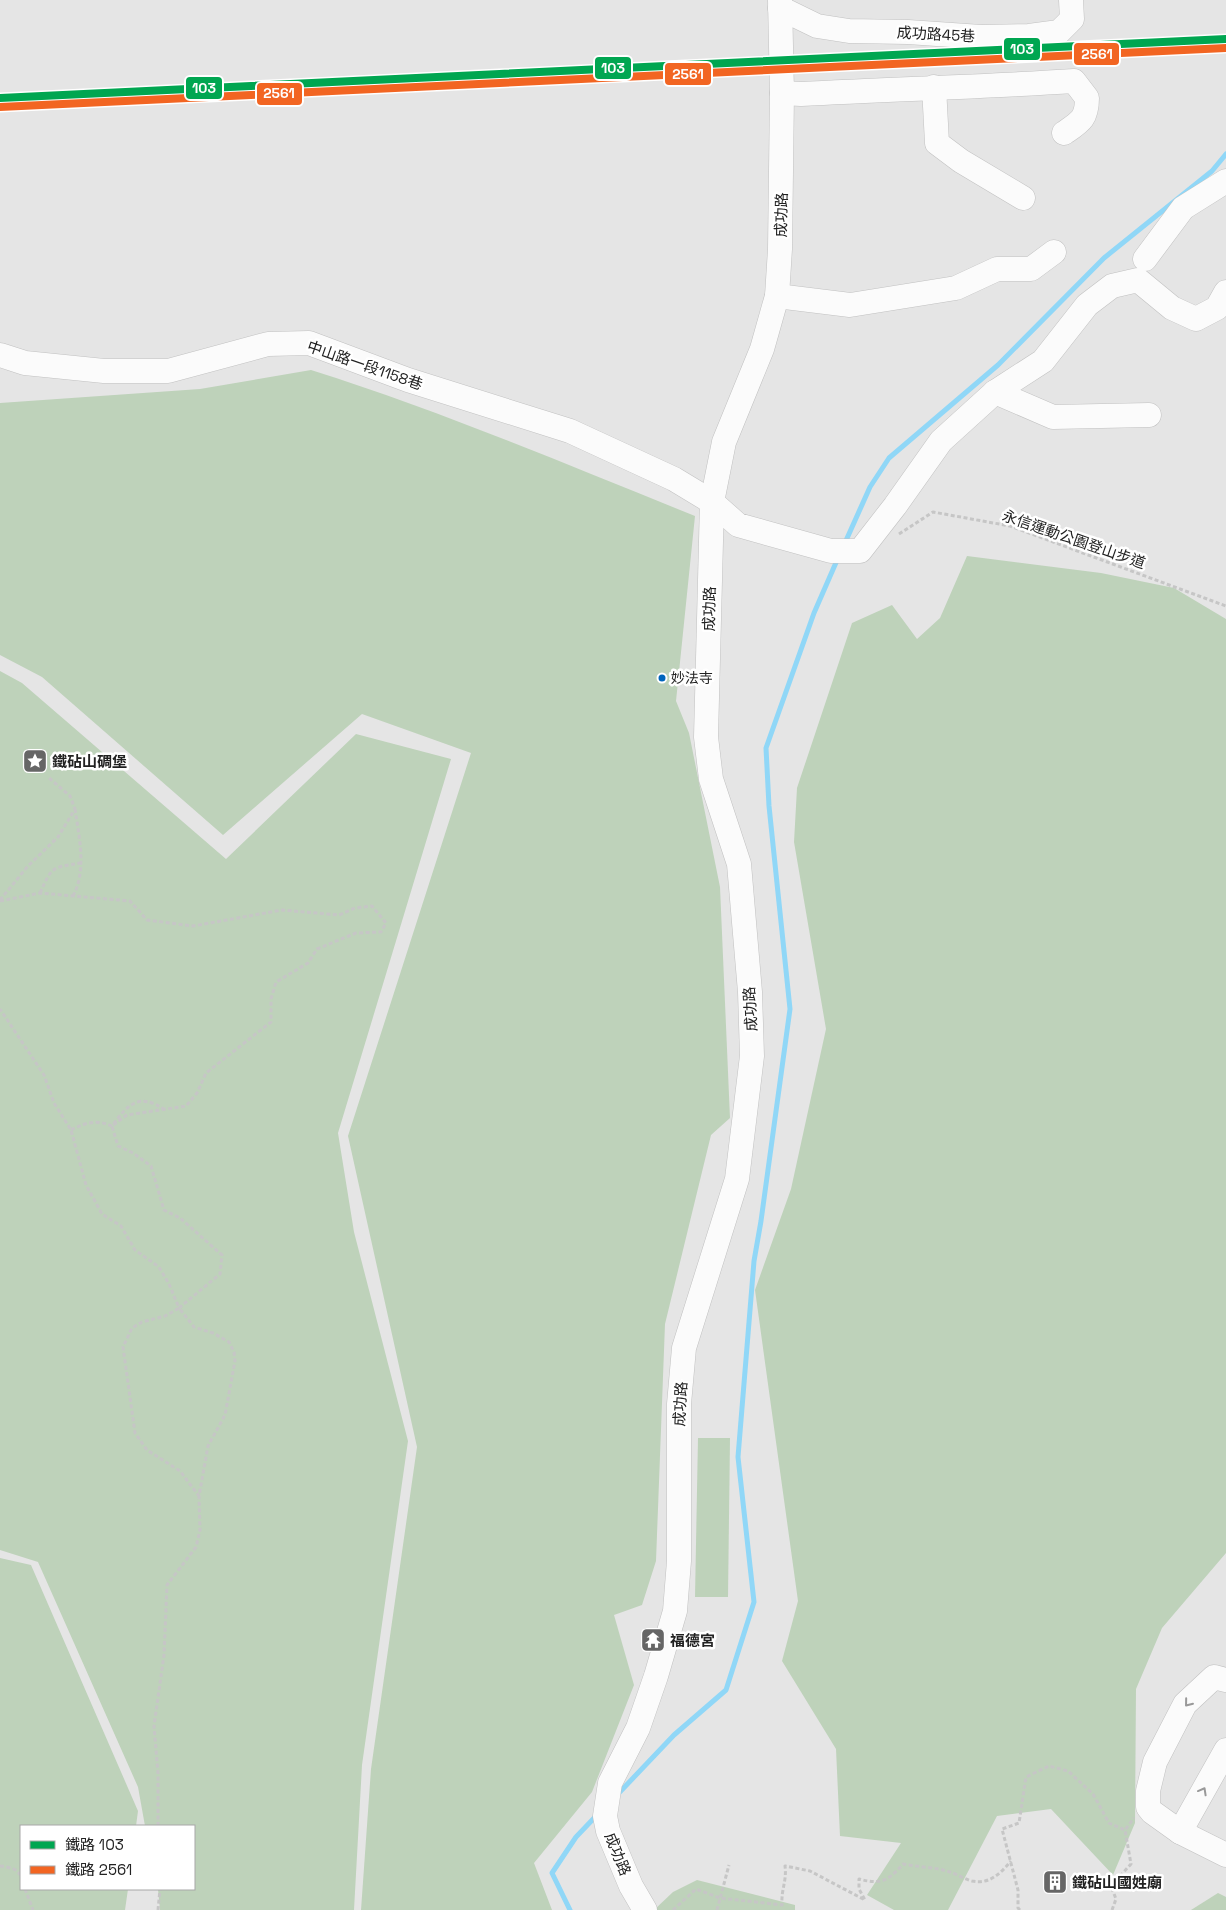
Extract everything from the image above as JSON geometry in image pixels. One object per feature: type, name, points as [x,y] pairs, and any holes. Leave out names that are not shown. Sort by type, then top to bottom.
[{"type":"street","name":"成功路45巷","points":[[780,4],[817,26],[849,31],[908,32],[981,37],[1060,32],[1072,19],[1071,0]]},
{"type":"street","name":"成功路","points":[[645,1910],[631,1886],[608,1831],[607,1806],[610,1783],[638,1728],[675,1611],[679,1561],[679,1404],[684,1348],[737,1179],[752,1056],[750,992],[740,864],[712,779],[706,737],[712,502],[724,442],[762,349],[777,296],[780,249],[782,92],[780,4]]},
{"type":"street","points":[[782,92],[801,94],[934,86],[972,87],[1074,81],[1087,98],[1087,110],[1083,120],[1064,134]]},
{"type":"street","points":[[934,86],[937,143],[961,161],[1023,198]]},
{"type":"street","points":[[1144,259],[1183,208],[1226,181]]},
{"type":"street","points":[[777,296],[850,305],[956,288],[997,269],[1031,269],[1054,252]]},
{"type":"street","points":[[995,392],[1043,361],[1087,305],[1112,286],[1138,280],[1172,308],[1196,319],[1217,308],[1226,292]]},
{"type":"street","name":"中山路一段1158巷","points":[[0,355],[25,363],[104,371],[168,371],[268,344],[309,343],[408,380],[570,431],[674,479],[712,502],[738,525],[841,551],[860,551],[896,506],[941,441],[995,392]]},
{"type":"street","points":[[995,392],[1053,417],[1149,415]]},
{"type":"street","points":[[1226,1680],[1214,1677],[1185,1704],[1155,1762],[1148,1791],[1148,1807],[1152,1812],[1180,1832],[1226,1855]]},
{"type":"street","points":[[1180,1832],[1226,1750]]},
{"type":"path","name":"永信運動公園登山步道","points":[[896,536],[933,512],[1010,526],[1226,606]]},
{"type":"path","points":[[48,777],[70,796],[75,809],[81,849],[79,885],[72,896]]},
{"type":"path","points":[[0,900],[28,866],[58,837],[75,809]]},
{"type":"path","points":[[40,893],[49,872],[57,867],[80,863]]},
{"type":"path","points":[[0,900],[40,893],[130,901],[148,920],[193,926],[282,910],[340,915],[355,908],[372,906],[386,923],[381,932],[356,933],[317,949],[308,963],[276,982],[271,1000],[271,1022],[206,1073],[197,1093],[186,1106],[127,1116],[112,1126]]},
{"type":"path","points":[[0,1009],[44,1075],[54,1103],[71,1130],[86,1185],[102,1214],[121,1226],[136,1250],[158,1267],[169,1284],[179,1308],[194,1327],[213,1333],[229,1342],[234,1352],[235,1361],[225,1415],[208,1446],[199,1496],[201,1507],[200,1530],[196,1548],[167,1585],[164,1655],[154,1726],[158,1773],[158,1825]]},
{"type":"path","points":[[112,1126],[124,1109],[138,1101],[156,1103],[165,1110]]},
{"type":"path","points":[[71,1130],[87,1122],[102,1122],[112,1126]]},
{"type":"path","points":[[112,1126],[118,1146],[133,1153],[151,1166],[164,1210],[180,1218],[222,1255],[220,1274],[179,1308],[165,1316],[142,1322],[132,1328],[123,1347],[135,1433],[147,1450],[180,1471],[199,1496]]},
{"type":"path","points":[[1020,1910],[1018,1908],[1018,1890],[1002,1829],[1019,1822],[1026,1777],[1049,1766],[1068,1771],[1093,1794],[1109,1823],[1125,1830]]},
{"type":"path","points":[[1112,1910],[1116,1899],[1111,1886],[1130,1864],[1125,1830],[1135,1817],[1152,1812]]},
{"type":"path","points":[[673,1910],[696,1889],[720,1898],[782,1905],[781,1892],[786,1878],[785,1866],[810,1871],[864,1900],[859,1889],[859,1879],[883,1882],[893,1876],[903,1864],[942,1870],[970,1881],[980,1882],[993,1878],[1011,1860]]},
{"type":"path","points":[[717,1910],[728,1864]]},
{"type":"path","points":[[0,1866],[14,1869],[20,1873]]},
{"type":"path","points":[[26,1890],[33,1910]]},
{"type":"path","points":[[158,1910],[160,1890]]},
{"type":"green space","points":[[311,370],[456,421],[695,516],[676,701],[689,733],[720,887],[730,1118],[711,1135],[665,1324],[656,1561],[642,1605],[614,1615],[634,1685],[592,1792],[534,1863],[552,1910],[361,1910],[371,1769],[417,1447],[348,1136],[471,753],[362,714],[223,835],[42,677],[0,655],[0,403],[200,389]]},
{"type":"green space","points":[[967,556],[1101,573],[1174,588],[1226,619],[1226,1553],[1162,1628],[1136,1689],[1135,1823],[1113,1875],[1051,1809],[997,1816],[948,1910],[894,1910],[867,1895],[901,1843],[840,1836],[836,1749],[782,1661],[798,1601],[755,1290],[791,1189],[826,1029],[794,842],[797,788],[852,623],[892,605],[917,639],[940,618]]},
{"type":"green space","points":[[0,671],[22,683],[226,859],[356,734],[451,759],[338,1133],[354,1232],[408,1441],[362,1765],[354,1910],[160,1910],[158,1890],[195,1890],[195,1825],[145,1825],[138,1787],[38,1562],[0,1550]]},
{"type":"green space","points":[[698,1438],[730,1438],[728,1597],[695,1597]]},
{"type":"green space","points":[[0,1558],[31,1565],[138,1811],[136,1825],[20,1825],[20,1890],[128,1890],[125,1910],[0,1910]]},
{"type":"green space","points":[[697,1880],[795,1905],[795,1910],[654,1910],[673,1892]]},
{"type":"green space","points":[[1218,1893],[1226,1897],[1226,1910],[1191,1910]]},
{"type":"waterway","points":[[844,545],[870,487],[889,458],[998,365],[1104,258],[1212,171],[1226,154]]},
{"type":"waterway","points":[[617,1795],[674,1735],[726,1690],[754,1602],[738,1457],[754,1261],[790,1009],[769,806],[766,748],[814,613],[838,558]]},
{"type":"waterway","points":[[570,1910],[552,1873],[576,1837],[597,1815]]},
{"type":"rail line","name":"103","points":[[0,98],[1226,39]]},
{"type":"rail line","name":"2561","points":[[0,107],[1226,48]]},
{"type":"place","name":"妙法寺","points":[[662,678]]},
{"type":"place","name":"鐵砧山碉堡","points":[[35,761]]},
{"type":"place","name":"福德宮","points":[[653,1640]]},
{"type":"place","name":"鐵砧山國姓廟","points":[[1055,1882]]}]
